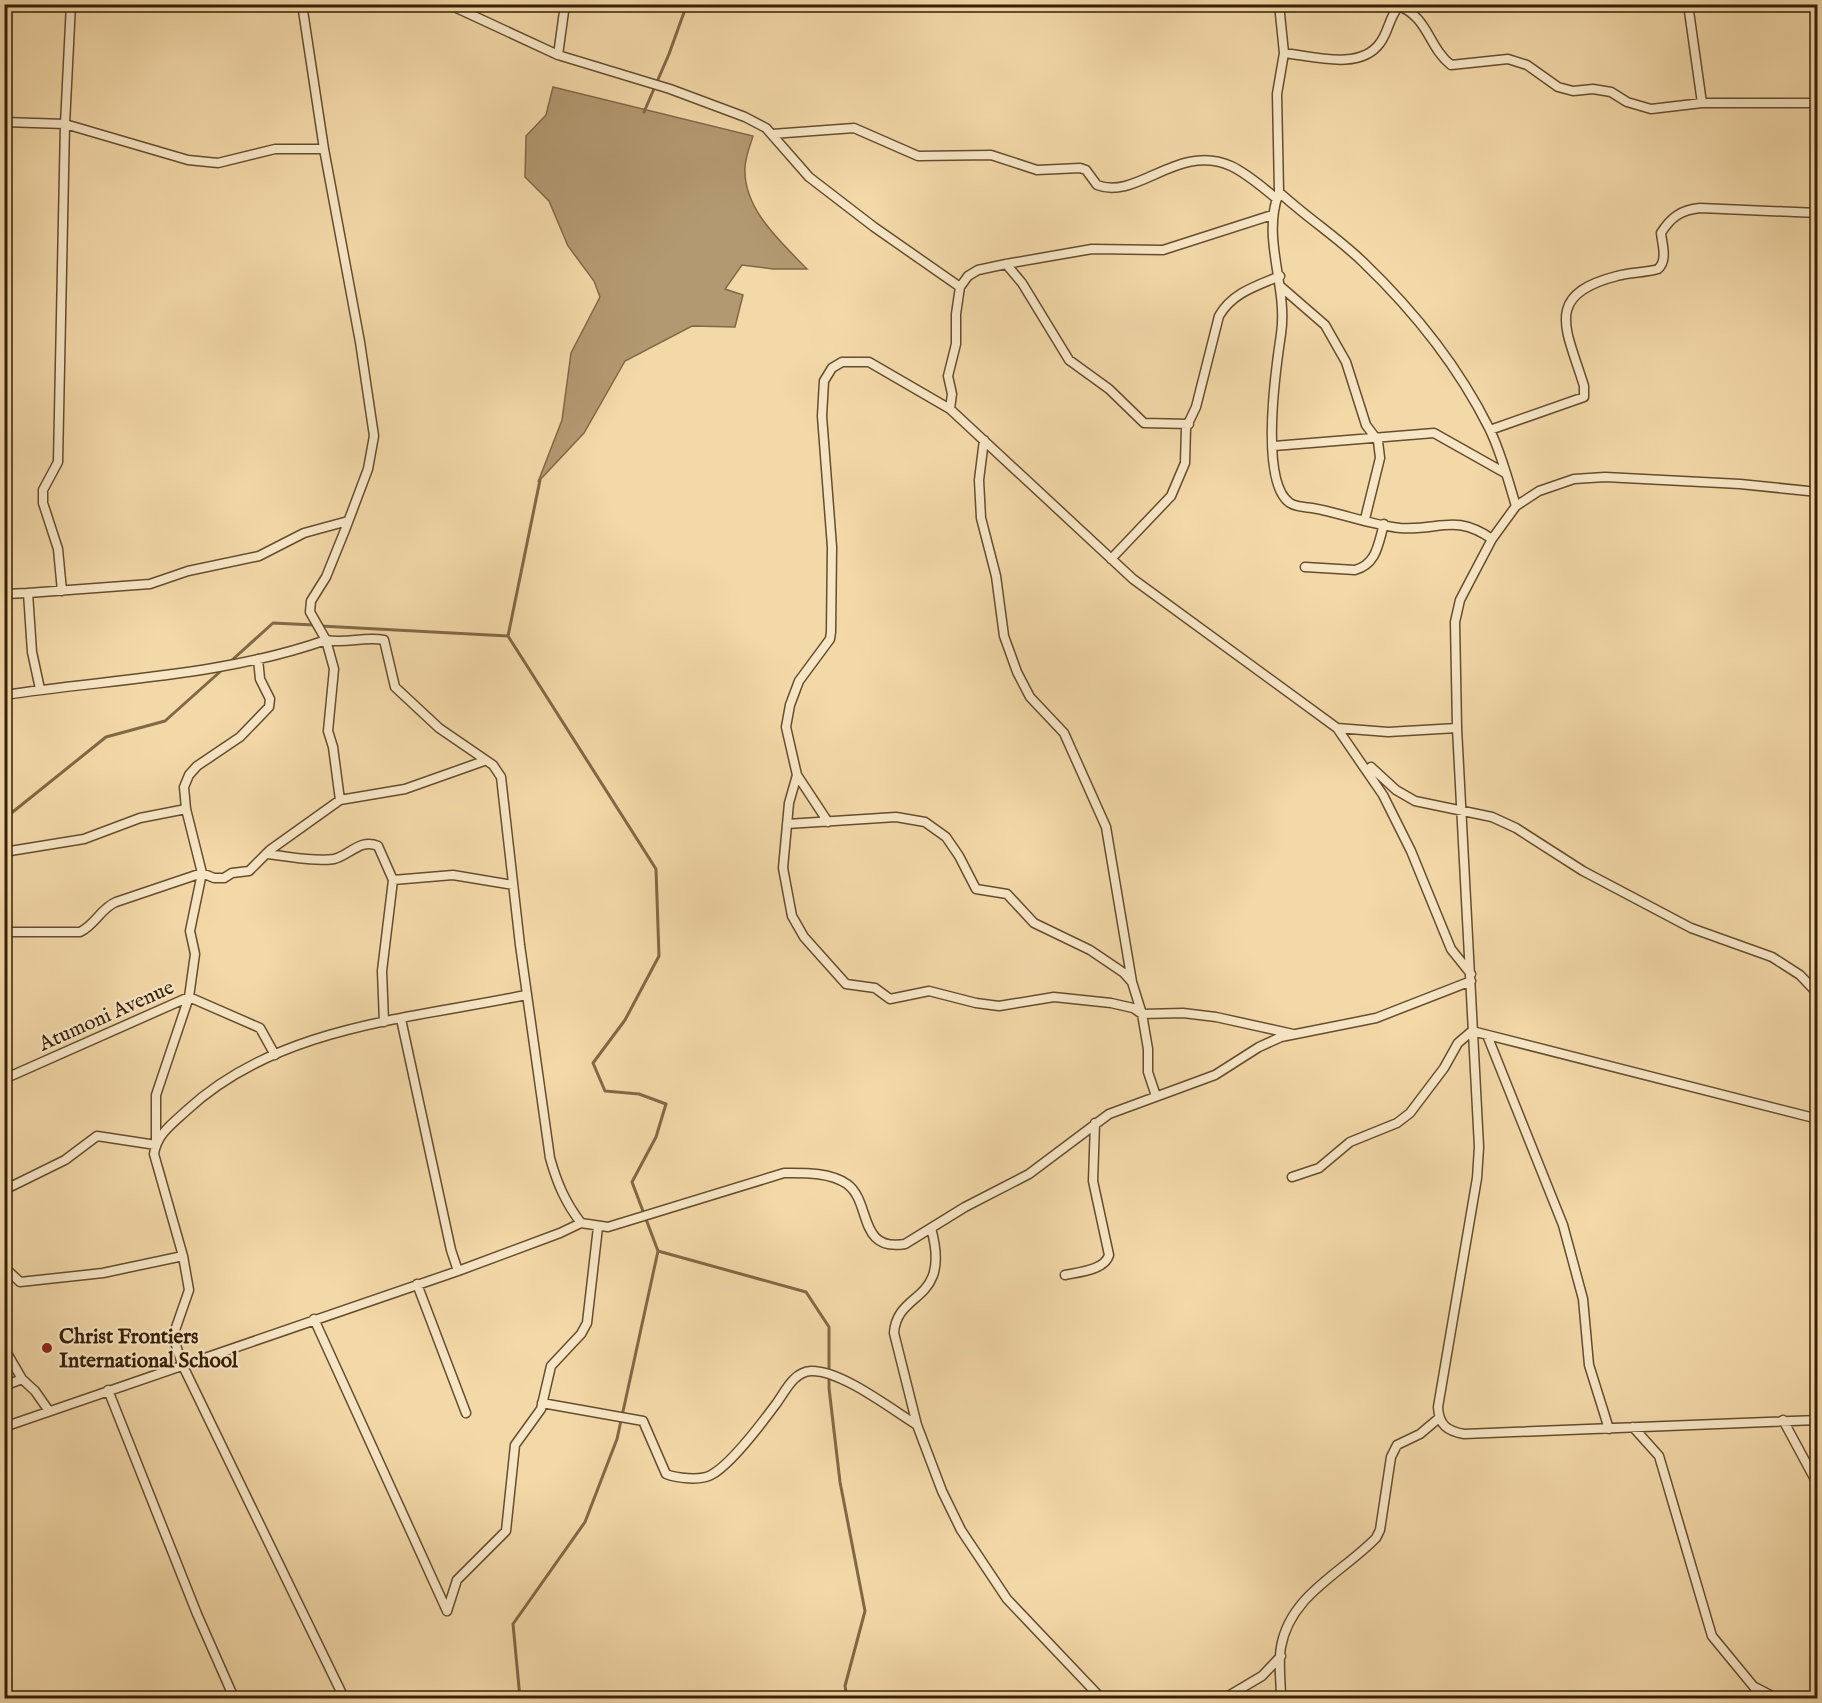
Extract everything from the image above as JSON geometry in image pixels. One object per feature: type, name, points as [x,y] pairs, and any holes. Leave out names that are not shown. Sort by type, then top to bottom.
[{"type":"street","points":[[62,591],[58,549],[43,503],[43,490],[58,462],[71,4]]},
{"type":"street","points":[[448,4],[558,55],[670,89],[745,117],[772,134],[809,177],[874,227],[960,287]]},
{"type":"street","points":[[558,55],[565,4]]},
{"type":"street","points":[[1279,4],[1284,53],[1277,94],[1278,195],[1272,215],[1271,229],[1280,276],[1283,311],[1271,407],[1279,484],[1283,496],[1290,503],[1400,528],[1467,525],[1492,539]]},
{"type":"street","points":[[1688,4],[1702,102]]},
{"type":"street","points":[[302,5],[324,149],[360,342],[374,436],[368,469],[326,577],[311,601],[310,612],[326,640],[334,669],[328,731],[333,747],[340,800]]},
{"type":"street","points":[[1284,53],[1344,59],[1365,57],[1379,46],[1393,12],[1399,5],[1421,21],[1441,57],[1450,65],[1508,59],[1527,65],[1558,87],[1573,91],[1593,89],[1611,92],[1628,102],[1651,109],[1702,102],[1818,103]]},
{"type":"street","points":[[4,122],[66,124],[188,160],[218,163],[275,149],[324,149]]},
{"type":"street","points":[[772,134],[854,128],[918,156],[979,154],[1002,158],[1037,170],[1080,168],[1086,170],[1097,185],[1108,188],[1127,185],[1182,162],[1209,160],[1230,165],[1278,195],[1362,261],[1433,338],[1460,377],[1490,430],[1516,506]]},
{"type":"street","points":[[1490,430],[1584,397],[1584,386],[1565,321],[1566,308],[1582,289],[1595,282],[1659,269],[1664,257],[1661,233],[1674,216],[1685,210],[1700,208],[1818,213]]},
{"type":"street","points":[[950,409],[952,394],[948,376],[956,344],[956,315],[960,287],[968,276],[978,270],[1092,249],[1163,250],[1272,215]]},
{"type":"street","points":[[1006,264],[1022,283],[1077,367],[1109,389],[1144,423],[1189,424]]},
{"type":"street","points":[[1111,559],[1171,496],[1185,463],[1186,428],[1197,407],[1219,316],[1226,303],[1239,294],[1280,276]]},
{"type":"street","points":[[1280,286],[1311,309],[1325,325],[1346,362],[1365,425],[1376,438],[1380,458],[1365,519]]},
{"type":"street","points":[[828,822],[797,775],[786,726],[790,705],[799,681],[830,639],[831,632],[832,547],[822,416],[824,381],[832,368],[843,362],[869,362],[950,409],[1111,559],[1164,603],[1337,728],[1383,795],[1411,851],[1451,949],[1471,977]]},
{"type":"street","points":[[1274,446],[1434,433],[1505,473]]},
{"type":"street","points":[[984,440],[979,480],[981,518],[996,576],[1004,636],[1017,672],[1030,697],[1064,733],[1106,827],[1132,982],[1142,1014],[1149,1049],[1148,1072],[1156,1096]]},
{"type":"street","points":[[1818,492],[1740,484],[1605,477],[1574,479],[1539,492],[1516,506],[1492,539],[1460,600],[1455,622],[1457,729],[1479,1147],[1477,1178],[1438,1407],[1439,1418],[1444,1427],[1464,1434],[1818,1420]]},
{"type":"street","points":[[4,594],[150,584],[188,571],[259,556],[304,533],[348,521]]},
{"type":"street","points":[[1305,567],[1355,570],[1363,568],[1371,563],[1375,555],[1384,524]]},
{"type":"street","points":[[28,593],[32,652],[40,689]]},
{"type":"street","points":[[4,695],[222,667],[326,640],[340,643],[375,638],[384,640],[395,687],[439,728],[498,770],[501,777],[526,995],[550,1158],[558,1185],[581,1222],[598,1227],[621,1224],[783,1173],[813,1173],[846,1184],[860,1204],[867,1229],[879,1240],[894,1246],[905,1244],[1029,1174],[1095,1123],[1156,1096],[1215,1075],[1259,1047],[1293,1034],[1376,1018],[1471,977]]},
{"type":"street","points":[[156,1145],[156,1095],[189,998],[195,954],[190,931],[202,873],[186,809],[184,787],[189,775],[240,737],[269,707],[270,699],[260,679],[258,659]]},
{"type":"street","points":[[1337,728],[1388,732],[1457,729]]},
{"type":"street","points":[[1352,747],[1396,790],[1415,801],[1492,817],[1516,828],[1583,871],[1691,928],[1772,957],[1800,975],[1818,994]]},
{"type":"street","points":[[4,932],[80,932],[88,929],[108,906],[202,873],[214,878],[224,878],[232,873],[249,871],[266,854],[340,800],[405,789],[484,761]]},
{"type":"street","points":[[797,775],[789,803],[783,868],[792,916],[804,937],[846,984],[875,988],[890,999],[929,991],[976,1004],[999,1006],[1054,997],[1111,1003],[1133,1008],[1142,1014],[1183,1013],[1216,1017],[1293,1034]]},
{"type":"street","points":[[4,852],[84,839],[140,818],[186,809]]},
{"type":"street","points":[[787,824],[896,817],[925,822],[946,837],[959,856],[975,889],[1007,894],[1034,923],[1090,950],[1124,973],[1132,982]]},
{"type":"street","points":[[266,854],[331,859],[362,845],[375,844],[393,880],[382,971],[384,1022]]},
{"type":"street","points":[[393,880],[453,875],[513,885]]},
{"type":"street","points":[[344,1698],[182,1364],[173,1336],[189,1290],[183,1256],[154,1154],[156,1145],[160,1136],[237,1072],[275,1056],[342,1030],[526,995]]},
{"type":"street","name":"Atumoni Avenue","points":[[4,1079],[189,998],[260,1028],[275,1056]]},
{"type":"street","points":[[401,1019],[451,1250],[458,1271]]},
{"type":"street","points":[[1472,1031],[1818,1119]]},
{"type":"street","points":[[1293,1177],[1319,1168],[1350,1142],[1397,1123],[1410,1113],[1444,1068],[1458,1043],[1472,1031]]},
{"type":"street","points":[[1488,1035],[1563,1225],[1583,1299],[1589,1365],[1609,1429]]},
{"type":"street","points":[[1065,1275],[1099,1266],[1108,1259],[1109,1255],[1093,1181],[1095,1123]]},
{"type":"street","points":[[4,1190],[65,1160],[97,1136],[156,1145]]},
{"type":"street","points":[[4,1427],[458,1271],[560,1233],[581,1222]]},
{"type":"street","points":[[314,1319],[447,1611],[462,1574],[506,1531],[515,1445],[543,1403],[551,1366],[581,1334],[587,1323],[598,1227]]},
{"type":"street","points":[[931,1228],[936,1253],[935,1274],[930,1284],[898,1319],[894,1333],[917,1425],[942,1491],[984,1567],[1007,1599],[1101,1698]]},
{"type":"street","points":[[4,1268],[20,1282],[103,1273],[183,1256]]},
{"type":"street","points":[[417,1284],[466,1413]]},
{"type":"street","points":[[4,1348],[22,1379],[35,1391],[49,1411]]},
{"type":"street","points":[[543,1403],[643,1421],[666,1474],[675,1478],[710,1476],[733,1456],[775,1406],[795,1377],[809,1371],[823,1372],[841,1379],[917,1425]]},
{"type":"street","points":[[4,1386],[22,1379]]},
{"type":"street","points":[[108,1390],[197,1614],[234,1698]]},
{"type":"street","points":[[1281,1698],[1281,1656],[1287,1627],[1298,1608],[1328,1578],[1369,1545],[1380,1530],[1391,1457],[1397,1445],[1420,1434],[1439,1418]]},
{"type":"street","points":[[1783,1420],[1818,1485]]},
{"type":"street","points":[[1633,1427],[1659,1456],[1712,1636],[1755,1687],[1761,1698]]},
{"type":"street","points":[[1225,1698],[1262,1676],[1281,1656]]},
{"type":"street","points":[[1755,1687],[1776,1698]]},
{"type":"shaded area","points":[[553,87],[753,136],[745,168],[750,197],[775,236],[807,269],[773,269],[742,265],[725,289],[743,295],[735,327],[692,326],[625,361],[584,433],[538,482],[562,420],[571,353],[600,297],[594,281],[568,246],[549,201],[525,177],[526,136],[546,115]]},
{"type":"waterway","points":[[644,112],[687,4]]},
{"type":"waterway","points":[[540,480],[508,636],[656,869],[659,956],[625,1020],[593,1063],[605,1091],[639,1094],[666,1104],[656,1137],[632,1182],[658,1251],[806,1292],[829,1327],[829,1388],[840,1482],[865,1611],[845,1686],[847,1698]]},
{"type":"waterway","points":[[231,661],[273,623],[314,625]]},
{"type":"waterway","points":[[321,626],[508,636]]},
{"type":"waterway","points":[[4,819],[106,737],[165,721],[222,670]]},
{"type":"waterway","points":[[520,1698],[513,1624],[585,1522],[617,1439],[658,1251]]},
{"type":"place","name":"Christ Frontiers International School","points":[[47,1348]]}]
